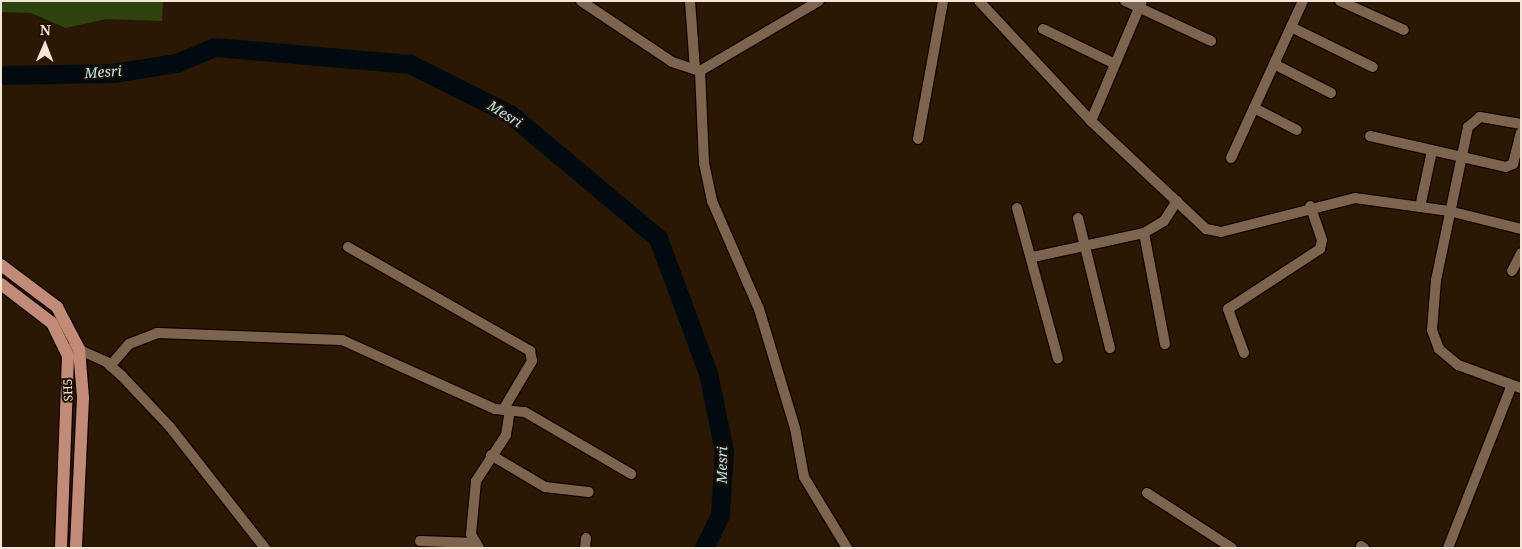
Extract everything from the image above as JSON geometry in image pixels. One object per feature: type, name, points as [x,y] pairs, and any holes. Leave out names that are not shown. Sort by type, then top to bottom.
[{"type":"main road","name":"SH5","points":[[1,265],[57,307],[79,349],[83,398],[76,548]]},
{"type":"main road","name":"SH5","points":[[1,284],[52,323],[65,345],[71,386],[61,548]]},
{"type":"street","points":[[580,1],[672,62],[697,70],[819,1]]},
{"type":"street","points":[[690,1],[704,163],[712,201],[759,309],[795,428],[804,477],[847,548]]},
{"type":"street","points":[[918,138],[943,1]]},
{"type":"street","points":[[979,1],[1091,121],[1127,157],[1206,228],[1221,232],[1310,206],[1355,198],[1449,211],[1521,228]]},
{"type":"street","points":[[1126,1],[1141,4],[1211,41]]},
{"type":"street","points":[[1231,158],[1303,1]]},
{"type":"street","points":[[1340,1],[1404,30]]},
{"type":"street","points":[[1091,121],[1113,63],[1141,4]]},
{"type":"street","points":[[1290,27],[1373,67]]},
{"type":"street","points":[[1043,29],[1113,63]]},
{"type":"street","points":[[1274,64],[1331,93]]},
{"type":"street","points":[[1254,108],[1298,130]]},
{"type":"street","points":[[1448,548],[1516,387],[1458,364],[1434,341],[1436,280],[1461,157],[1474,118],[1521,124]]},
{"type":"street","points":[[1370,136],[1510,167],[1521,133]]},
{"type":"street","points":[[1420,207],[1432,151]]},
{"type":"street","points":[[1033,257],[1144,234],[1164,221],[1177,201]]},
{"type":"street","points":[[1244,353],[1228,309],[1320,249],[1322,240],[1310,206]]},
{"type":"street","points":[[1017,208],[1033,257],[1058,359]]},
{"type":"street","points":[[1078,218],[1110,348]]},
{"type":"street","points":[[1144,234],[1165,344]]},
{"type":"street","points":[[348,247],[530,351],[532,361],[507,410],[506,435],[491,455],[476,481],[471,530],[478,545],[420,541]]},
{"type":"street","points":[[1512,271],[1521,253]]},
{"type":"street","points":[[110,366],[129,344],[156,333],[320,337],[367,349],[507,410],[525,412],[631,474]]},
{"type":"street","points":[[65,345],[79,349],[110,366],[170,427],[265,548]]},
{"type":"street","points":[[491,455],[545,487],[589,492]]},
{"type":"street","points":[[1147,493],[1232,548]]},
{"type":"green space","points":[[1,1],[163,1],[162,21],[106,19],[66,28],[31,13],[1,12]]},
{"type":"waterway","name":"Mesri","points":[[1,75],[113,73],[176,63],[215,47],[410,64],[510,114],[658,238],[708,373],[724,451],[720,515],[704,548]]}]
